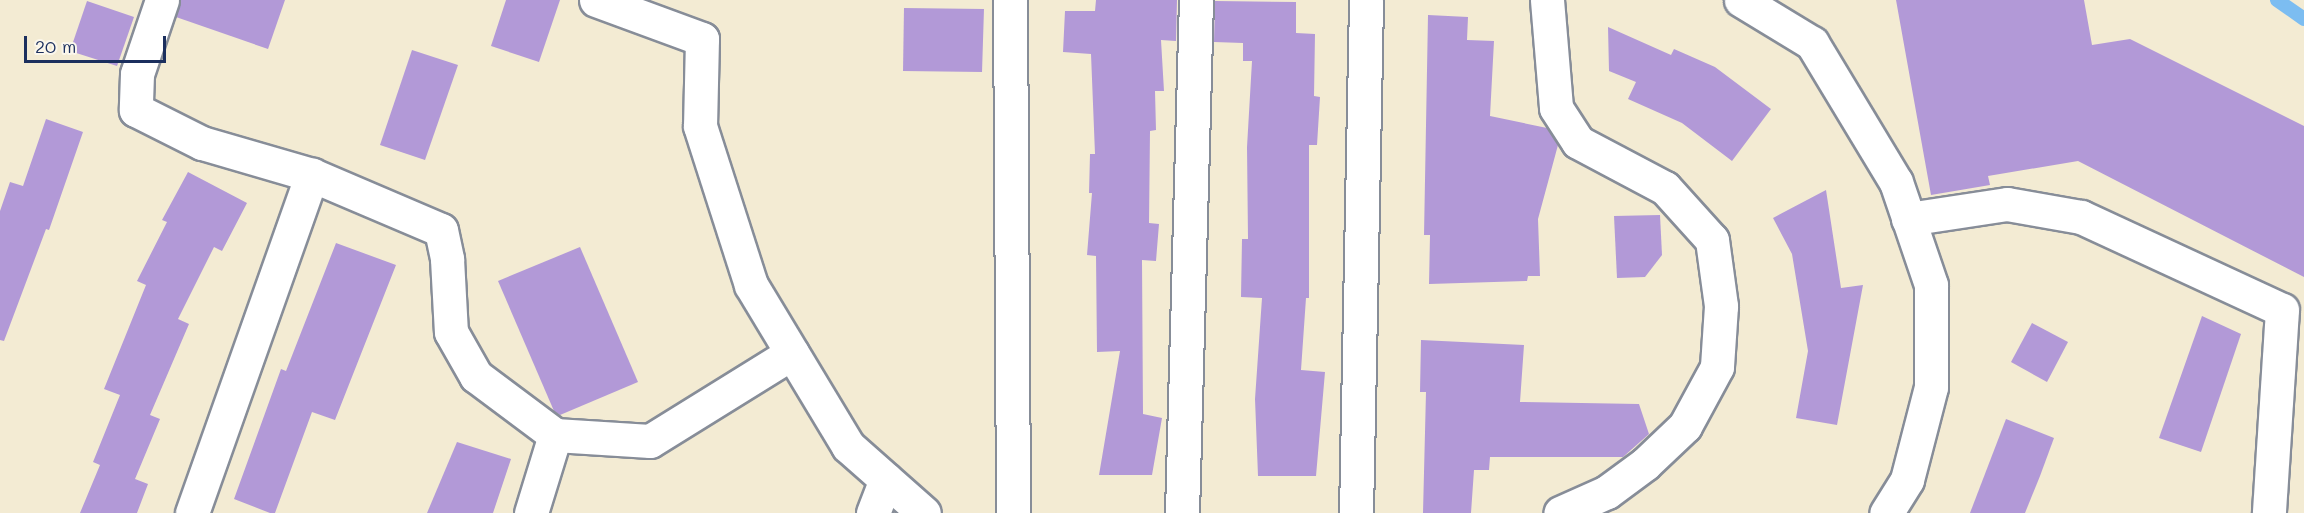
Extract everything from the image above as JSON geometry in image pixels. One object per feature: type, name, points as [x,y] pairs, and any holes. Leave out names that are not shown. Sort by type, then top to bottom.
[{"type":"street","points":[[162,0],[137,74],[136,110],[202,143],[312,175],[441,230],[447,259],[451,332],[476,376],[555,435],[650,441],[792,353]]},
{"type":"street","points":[[596,0],[702,39],[700,126],[751,285],[848,446],[924,513]]},
{"type":"street","points":[[1010,0],[1013,513]]},
{"type":"street","points":[[1182,513],[1196,0]]},
{"type":"street","points":[[1356,513],[1366,0]]},
{"type":"street","points":[[1547,0],[1556,108],[1578,142],[1665,188],[1712,240],[1721,306],[1717,367],[1685,426],[1645,464],[1607,492],[1560,513]]},
{"type":"street","points":[[1741,0],[1812,43],[1896,182],[1931,285],[1931,387],[1907,480],[1886,513]]},
{"type":"street","points":[[192,513],[312,175]]},
{"type":"street","points":[[1908,219],[2007,204],[2080,217],[2282,310],[2269,513]]},
{"type":"street","points":[[531,513],[555,435]]},
{"type":"street","points":[[873,513],[886,479]]},
{"type":"building","points":[[180,0],[285,0],[268,49],[176,17]]},
{"type":"building","points":[[506,0],[560,0],[539,62],[491,46]]},
{"type":"building","points":[[1096,0],[1177,0],[1176,41],[1161,40],[1164,91],[1155,91],[1156,130],[1150,131],[1149,223],[1159,224],[1156,261],[1142,260],[1143,414],[1162,418],[1152,475],[1099,475],[1120,351],[1097,352],[1096,256],[1087,255],[1092,193],[1089,193],[1090,154],[1095,154],[1091,54],[1063,52],[1065,11],[1095,11]]},
{"type":"building","points":[[1896,0],[2084,0],[2092,45],[2130,39],[2304,126],[2304,277],[2078,161],[1988,176],[1990,185],[1931,195]]},
{"type":"building","points":[[87,1],[134,17],[117,66],[70,51]]},
{"type":"building","points":[[1215,1],[1296,2],[1296,33],[1315,34],[1314,96],[1320,97],[1317,145],[1309,145],[1309,298],[1306,298],[1301,370],[1325,372],[1316,476],[1258,476],[1255,399],[1262,298],[1241,297],[1242,239],[1248,239],[1247,147],[1252,61],[1243,61],[1243,43],[1214,42]]},
{"type":"building","points":[[904,8],[984,9],[982,72],[903,71]]},
{"type":"building","points":[[1428,15],[1468,17],[1467,40],[1494,41],[1490,116],[1547,128],[1558,145],[1538,219],[1540,276],[1528,276],[1527,281],[1429,284],[1430,235],[1424,235]]},
{"type":"building","points":[[1608,27],[1671,55],[1674,49],[1715,67],[1771,109],[1732,161],[1682,123],[1628,99],[1636,82],[1609,71]]},
{"type":"building","points":[[412,50],[458,65],[425,160],[380,145]]},
{"type":"building","points":[[46,119],[83,132],[49,230],[46,229],[4,341],[0,340],[0,211],[10,182],[23,186]]},
{"type":"building","points":[[188,172],[247,203],[222,251],[214,247],[178,319],[189,324],[150,415],[160,419],[135,479],[148,484],[137,513],[80,513],[100,465],[93,462],[120,395],[104,389],[146,285],[137,281],[167,222],[162,220]]},
{"type":"building","points":[[1826,190],[1841,288],[1863,285],[1837,425],[1796,418],[1808,351],[1792,254],[1773,218]]},
{"type":"building","points":[[1660,215],[1662,255],[1645,277],[1617,278],[1614,216]]},
{"type":"building","points":[[336,243],[396,265],[335,420],[312,412],[275,513],[270,513],[234,499],[281,369],[286,371]]},
{"type":"building","points":[[580,247],[638,382],[560,415],[554,411],[498,281]]},
{"type":"building","points":[[2202,316],[2241,334],[2201,452],[2159,438]]},
{"type":"building","points":[[2032,323],[2068,342],[2047,382],[2011,362]]},
{"type":"building","points":[[1421,340],[1524,345],[1520,402],[1639,404],[1649,434],[1623,457],[1490,457],[1489,470],[1474,470],[1471,513],[1423,513],[1426,392],[1420,392]]},
{"type":"building","points":[[2006,419],[2054,438],[2040,476],[2025,513],[1970,513]]},
{"type":"building","points":[[457,442],[511,459],[493,513],[427,513]]},
{"type":"waterway","points":[[2277,0],[2304,19]]}]
